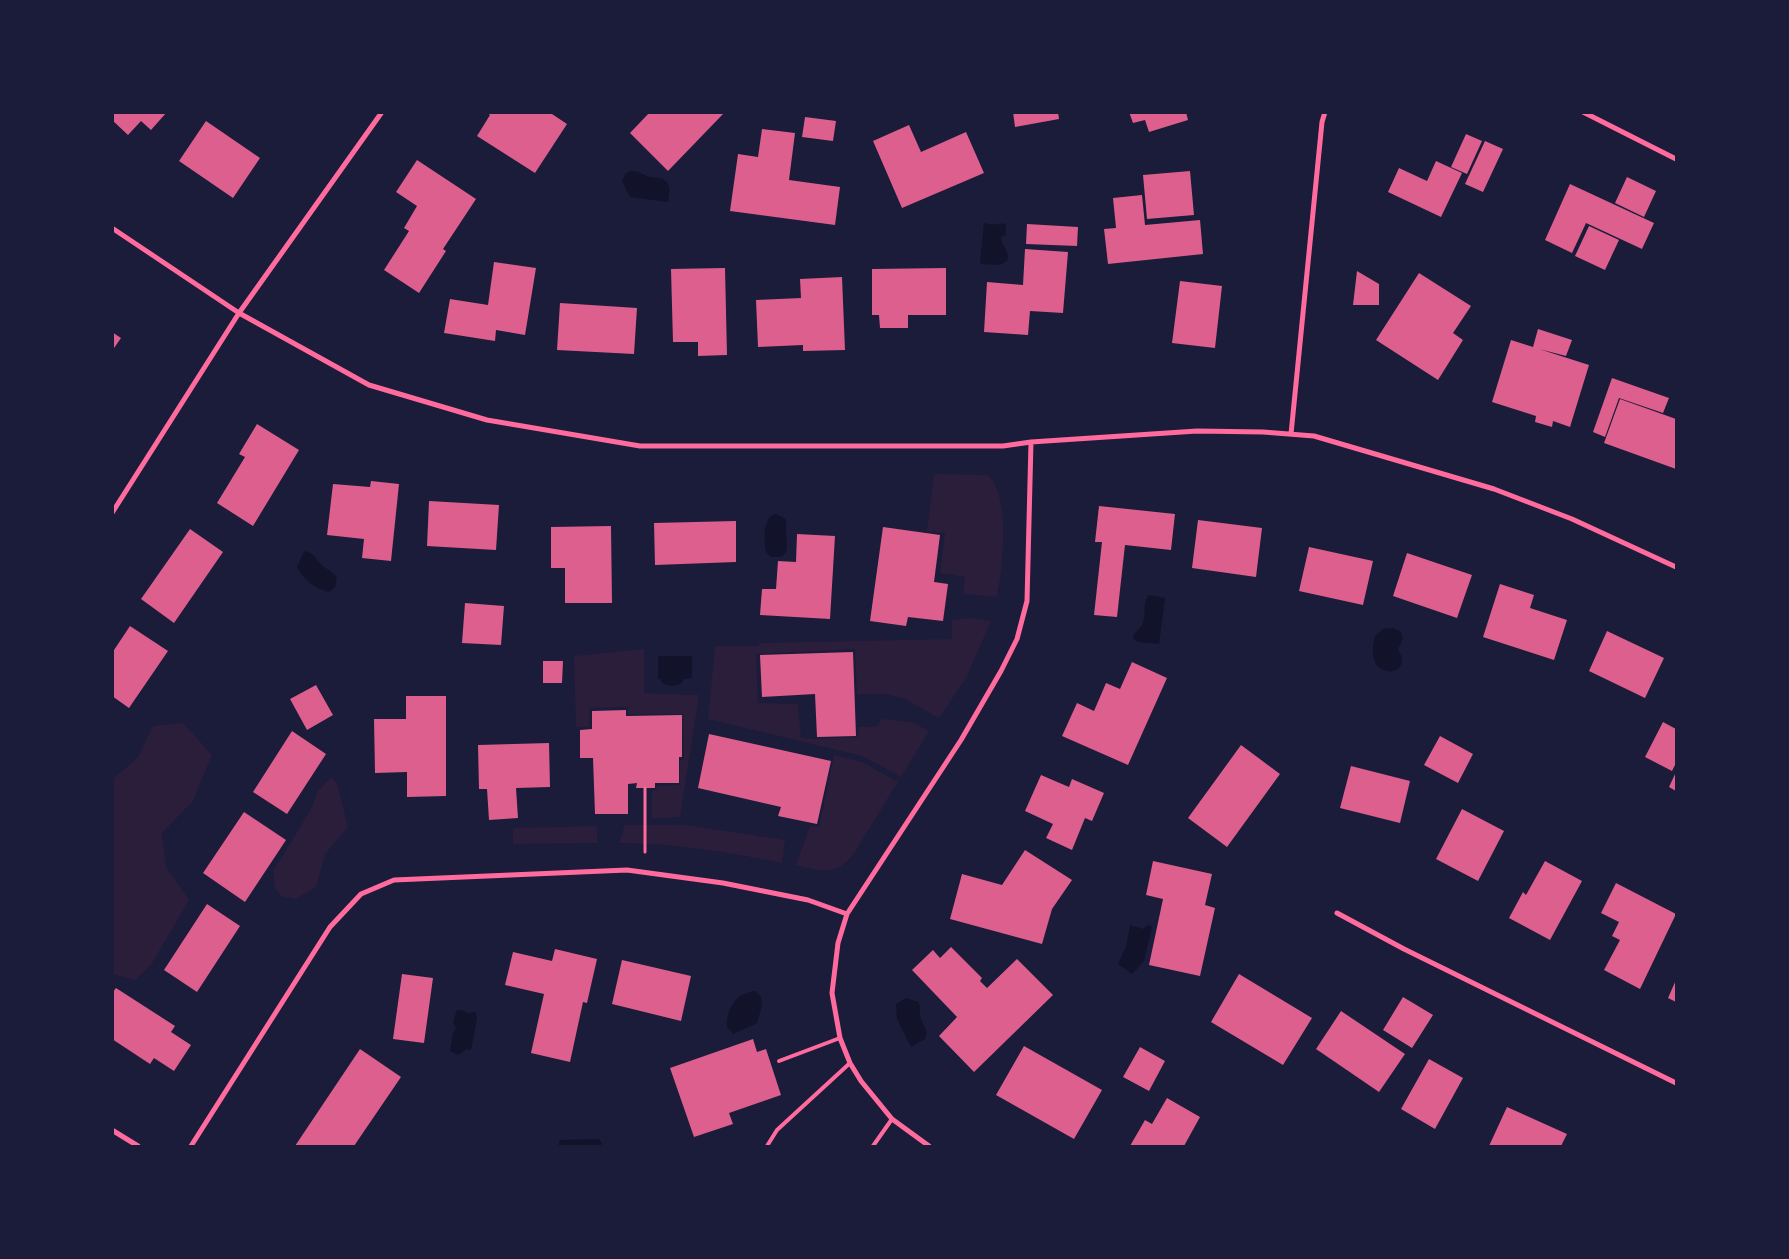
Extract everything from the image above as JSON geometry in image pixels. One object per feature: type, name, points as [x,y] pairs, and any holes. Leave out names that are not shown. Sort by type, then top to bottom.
[{"type":"street","points":[[112,513],[238,313],[382,112]]},
{"type":"street","points":[[1291,434],[1322,122],[1325,112]]},
{"type":"street","points":[[1583,112],[1676,159]]},
{"type":"street","points":[[112,228],[238,313],[369,385],[487,420],[640,446],[993,446],[1197,431],[1314,436],[1494,489],[1572,519],[1676,567]]},
{"type":"street","points":[[929,1146],[892,1119],[861,1082],[850,1063],[840,1038],[832,993],[838,943],[847,914],[962,740],[1017,639],[1027,601],[1031,442]]},
{"type":"street","points":[[191,1146],[330,928],[361,894],[394,880],[627,870],[723,883],[799,898],[847,914]]},
{"type":"street","points":[[1337,913],[1404,949],[1676,1083]]},
{"type":"street","points":[[112,1130],[138,1146]]},
{"type":"lane","points":[[779,1061],[840,1038]]},
{"type":"lane","points":[[767,1146],[777,1130],[850,1063]]},
{"type":"lane","points":[[873,1146],[892,1119]]},
{"type":"path","points":[[644,873],[645,788]]},
{"type":"shaded area","points":[[631,171],[663,179],[669,187],[668,202],[630,197],[622,181],[626,173]]},
{"type":"shaded area","points":[[984,223],[991,225],[1006,224],[1006,235],[1001,237],[1008,257],[1004,263],[995,265],[980,264]]},
{"type":"shaded area","points":[[934,474],[988,475],[995,485],[1003,515],[1003,551],[997,597],[963,594],[965,577],[940,573],[945,533],[927,531]]},
{"type":"shaded area","points":[[776,514],[786,519],[787,550],[784,555],[776,557],[770,556],[766,552],[765,530],[768,520]]},
{"type":"shaded area","points":[[307,551],[337,578],[335,587],[329,592],[319,589],[310,583],[297,567],[304,552]]},
{"type":"shaded area","points":[[1149,595],[1165,598],[1159,644],[1139,642],[1133,639],[1134,634],[1142,624],[1145,603]]},
{"type":"shaded area","points":[[970,618],[991,621],[967,676],[939,718],[905,699],[885,694],[857,694],[855,649],[756,654],[758,703],[798,704],[801,738],[858,737],[859,727],[878,726],[881,719],[912,722],[929,731],[901,777],[862,756],[708,719],[715,646],[758,646],[760,643],[952,639],[952,620]]},
{"type":"shaded area","points":[[1393,628],[1401,632],[1403,638],[1398,649],[1402,659],[1399,668],[1387,671],[1376,664],[1373,658],[1373,647],[1375,636],[1383,629]]},
{"type":"shaded area","points":[[644,649],[644,693],[699,695],[680,817],[652,819],[652,790],[657,790],[656,786],[680,785],[680,760],[684,759],[683,714],[628,714],[628,707],[590,708],[589,727],[576,727],[574,656]]},
{"type":"shaded area","points":[[658,656],[692,656],[692,678],[683,679],[683,682],[675,686],[669,686],[661,682],[661,679],[658,679]]},
{"type":"shaded area","points":[[183,723],[212,755],[193,801],[162,833],[166,867],[189,900],[151,965],[135,980],[113,974],[113,779],[138,757],[153,726]]},
{"type":"shaded area","points":[[834,755],[862,762],[898,782],[847,862],[834,869],[827,870],[796,865],[810,826],[819,827]]},
{"type":"shaded area","points":[[331,777],[337,783],[348,827],[325,854],[316,887],[296,899],[281,896],[275,888],[273,871],[310,811],[318,791]]},
{"type":"shaded area","points":[[625,825],[686,825],[785,840],[782,863],[700,849],[640,843],[619,843]]},
{"type":"shaded area","points":[[597,826],[597,843],[513,844],[513,828]]},
{"type":"shaded area","points":[[1130,925],[1143,929],[1148,925],[1152,927],[1144,961],[1132,974],[1118,964],[1126,947]]},
{"type":"shaded area","points":[[755,991],[759,994],[762,1001],[757,1023],[733,1034],[727,1027],[730,1008],[742,995]]},
{"type":"shaded area","points":[[906,998],[918,1002],[921,1019],[927,1032],[925,1039],[911,1047],[897,1019],[896,1004]]},
{"type":"shaded area","points":[[457,1010],[468,1013],[475,1012],[477,1018],[471,1050],[467,1049],[458,1055],[450,1051],[453,1033],[456,1028],[453,1022]]},
{"type":"shaded area","points":[[599,1139],[602,1144],[600,1146],[558,1146],[560,1140]]},
{"type":"building","points":[[112,112],[167,112],[151,130],[141,121],[128,135],[112,120]]},
{"type":"building","points":[[486,112],[549,112],[567,124],[535,173],[477,136],[490,115]]},
{"type":"building","points":[[650,112],[725,112],[668,171],[630,133]]},
{"type":"building","points":[[1013,112],[1058,112],[1059,119],[1015,127]]},
{"type":"building","points":[[1129,112],[1186,112],[1188,120],[1149,132],[1145,120],[1133,123]]},
{"type":"building","points":[[805,117],[836,121],[833,141],[802,137]]},
{"type":"building","points":[[206,121],[260,158],[233,198],[179,161]]},
{"type":"building","points":[[909,125],[921,152],[966,132],[984,173],[902,208],[873,141]]},
{"type":"building","points":[[762,129],[795,133],[789,180],[840,187],[835,225],[730,211],[738,154],[758,157]]},
{"type":"building","points":[[1466,134],[1482,141],[1467,174],[1451,167]]},
{"type":"building","points":[[1485,141],[1503,149],[1483,192],[1465,184]]},
{"type":"building","points":[[417,160],[476,199],[443,249],[446,251],[419,293],[384,270],[409,231],[404,228],[417,206],[396,192]]},
{"type":"building","points":[[1436,161],[1462,173],[1441,217],[1388,192],[1399,168],[1427,181]]},
{"type":"building","points":[[1190,171],[1194,215],[1147,219],[1143,175]]},
{"type":"building","points":[[1627,177],[1656,191],[1644,217],[1615,203]]},
{"type":"building","points":[[1570,184],[1654,223],[1642,249],[1586,223],[1572,253],[1545,240]]},
{"type":"building","points":[[1142,195],[1145,225],[1200,220],[1203,254],[1108,264],[1104,229],[1116,228],[1113,198]]},
{"type":"building","points":[[1027,224],[1078,227],[1077,246],[1026,244]]},
{"type":"building","points":[[1589,226],[1619,240],[1605,270],[1575,256]]},
{"type":"building","points":[[1025,249],[1068,252],[1063,313],[1030,311],[1028,335],[984,332],[987,282],[1023,285]]},
{"type":"building","points":[[494,262],[536,268],[525,335],[496,330],[495,341],[444,333],[450,299],[488,305]]},
{"type":"building","points":[[725,268],[727,355],[698,356],[698,342],[673,342],[671,269]]},
{"type":"building","points":[[946,268],[946,315],[908,315],[908,328],[880,328],[879,315],[872,315],[872,269]]},
{"type":"building","points":[[1357,271],[1379,284],[1379,305],[1353,305]]},
{"type":"building","points":[[1419,273],[1471,306],[1453,333],[1463,340],[1438,380],[1376,340]]},
{"type":"building","points":[[842,277],[845,350],[803,351],[803,345],[758,347],[756,300],[801,298],[800,279]]},
{"type":"building","points":[[1180,281],[1222,286],[1215,348],[1172,343]]},
{"type":"building","points":[[560,303],[637,308],[634,354],[557,350]]},
{"type":"building","points":[[1538,329],[1572,340],[1566,356],[1539,349],[1589,365],[1570,427],[1553,421],[1552,427],[1535,422],[1536,416],[1492,402],[1511,340],[1533,347]]},
{"type":"building","points":[[112,332],[121,338],[112,351]]},
{"type":"building","points":[[1612,378],[1669,398],[1663,413],[1619,398],[1605,437],[1593,432]]},
{"type":"building","points":[[1620,399],[1676,419],[1676,469],[1604,443]]},
{"type":"building","points":[[257,424],[299,450],[253,526],[217,503],[245,457],[239,454]]},
{"type":"building","points":[[371,481],[399,484],[391,561],[362,558],[364,539],[327,535],[333,484],[370,487]]},
{"type":"building","points":[[429,501],[499,505],[496,550],[427,546]]},
{"type":"building","points":[[1099,506],[1175,514],[1171,550],[1125,545],[1117,617],[1094,615],[1102,542],[1095,542]]},
{"type":"building","points":[[1198,520],[1262,528],[1256,577],[1192,568]]},
{"type":"building","points":[[736,521],[736,562],[655,565],[654,523]]},
{"type":"building","points":[[611,526],[612,603],[565,603],[565,568],[551,568],[551,527]]},
{"type":"building","points":[[883,527],[940,535],[934,582],[948,584],[943,621],[908,617],[906,626],[870,621]]},
{"type":"building","points":[[190,529],[223,552],[174,623],[141,599]]},
{"type":"building","points":[[797,534],[835,536],[830,619],[760,615],[762,589],[776,589],[778,561],[796,562]]},
{"type":"building","points":[[1309,547],[1373,561],[1363,605],[1299,591]]},
{"type":"building","points":[[1407,553],[1472,575],[1457,618],[1393,596]]},
{"type":"building","points":[[1500,584],[1534,595],[1530,608],[1567,620],[1554,660],[1483,637]]},
{"type":"building","points":[[465,603],[504,606],[501,645],[462,643]]},
{"type":"building","points":[[130,626],[168,651],[129,708],[112,696],[112,653]]},
{"type":"building","points":[[1607,631],[1664,658],[1645,698],[1589,671]]},
{"type":"building","points":[[853,652],[856,736],[817,737],[815,694],[762,697],[760,655]]},
{"type":"building","points":[[543,661],[563,661],[562,683],[543,683]]},
{"type":"building","points":[[1132,662],[1167,678],[1128,765],[1062,736],[1077,703],[1094,711],[1106,683],[1120,689]]},
{"type":"building","points":[[316,685],[333,715],[307,730],[290,699]]},
{"type":"building","points":[[406,696],[446,696],[446,796],[407,797],[407,772],[375,773],[374,719],[406,719]]},
{"type":"building","points":[[626,710],[626,716],[682,715],[682,757],[679,757],[679,783],[655,783],[655,788],[636,788],[637,783],[628,784],[628,814],[595,814],[593,758],[580,758],[580,730],[592,729],[592,711]]},
{"type":"building","points":[[1663,722],[1676,729],[1676,763],[1672,771],[1645,757]]},
{"type":"building","points":[[292,731],[326,754],[287,814],[253,792]]},
{"type":"building","points":[[709,734],[831,761],[817,824],[778,816],[781,807],[698,788]]},
{"type":"building","points":[[1440,736],[1473,754],[1458,783],[1424,765]]},
{"type":"building","points":[[549,743],[550,787],[516,788],[518,818],[489,820],[487,789],[479,789],[478,745]]},
{"type":"building","points":[[1241,745],[1280,774],[1227,847],[1188,818]]},
{"type":"building","points":[[1351,766],[1410,781],[1400,823],[1340,808]]},
{"type":"building","points":[[1676,772],[1676,791],[1669,787]]},
{"type":"building","points":[[1041,775],[1069,787],[1072,779],[1104,793],[1092,821],[1085,818],[1072,850],[1046,838],[1053,824],[1025,811]]},
{"type":"building","points":[[1462,809],[1504,831],[1478,881],[1436,859]]},
{"type":"building","points":[[244,812],[286,840],[245,902],[203,873]]},
{"type":"building","points":[[1025,850],[1072,880],[1052,909],[1042,944],[950,919],[962,874],[1002,885]]},
{"type":"building","points":[[1153,861],[1212,874],[1205,905],[1215,908],[1200,976],[1149,965],[1163,899],[1146,895]]},
{"type":"building","points":[[1545,861],[1582,881],[1550,940],[1509,918],[1523,892],[1526,895]]},
{"type":"building","points":[[1616,883],[1676,914],[1640,989],[1604,970],[1620,940],[1612,936],[1619,922],[1601,913]]},
{"type":"building","points":[[207,904],[240,926],[197,992],[164,970]]},
{"type":"building","points":[[951,947],[982,978],[980,981],[987,988],[1017,959],[1053,995],[974,1072],[939,1036],[957,1017],[912,970],[933,950],[940,958]]},
{"type":"building","points":[[555,949],[597,959],[587,1003],[583,1002],[570,1062],[531,1053],[544,994],[505,985],[513,952],[552,961]]},
{"type":"building","points":[[622,960],[691,976],[681,1021],[612,1004]]},
{"type":"building","points":[[402,974],[433,978],[424,1043],[393,1039]]},
{"type":"building","points":[[1239,974],[1312,1018],[1283,1065],[1211,1022]]},
{"type":"building","points":[[1676,980],[1676,1002],[1668,998]]},
{"type":"building","points":[[116,988],[175,1026],[171,1032],[191,1045],[174,1071],[154,1058],[150,1064],[112,1039],[112,993]]},
{"type":"building","points":[[1403,997],[1433,1015],[1412,1048],[1383,1030]]},
{"type":"building","points":[[1341,1011],[1405,1054],[1379,1092],[1316,1049]]},
{"type":"building","points":[[753,1039],[757,1052],[766,1049],[781,1095],[729,1113],[733,1124],[694,1137],[670,1068]]},
{"type":"building","points":[[1024,1046],[1102,1090],[1074,1139],[996,1095]]},
{"type":"building","points":[[1140,1047],[1165,1061],[1149,1091],[1123,1077]]},
{"type":"building","points":[[360,1049],[401,1077],[354,1146],[295,1146]]},
{"type":"building","points":[[1429,1059],[1463,1078],[1435,1129],[1401,1109]]},
{"type":"building","points":[[1167,1098],[1200,1117],[1184,1146],[1130,1146],[1145,1120],[1152,1124]]},
{"type":"building","points":[[1507,1107],[1567,1134],[1561,1146],[1489,1146]]}]
